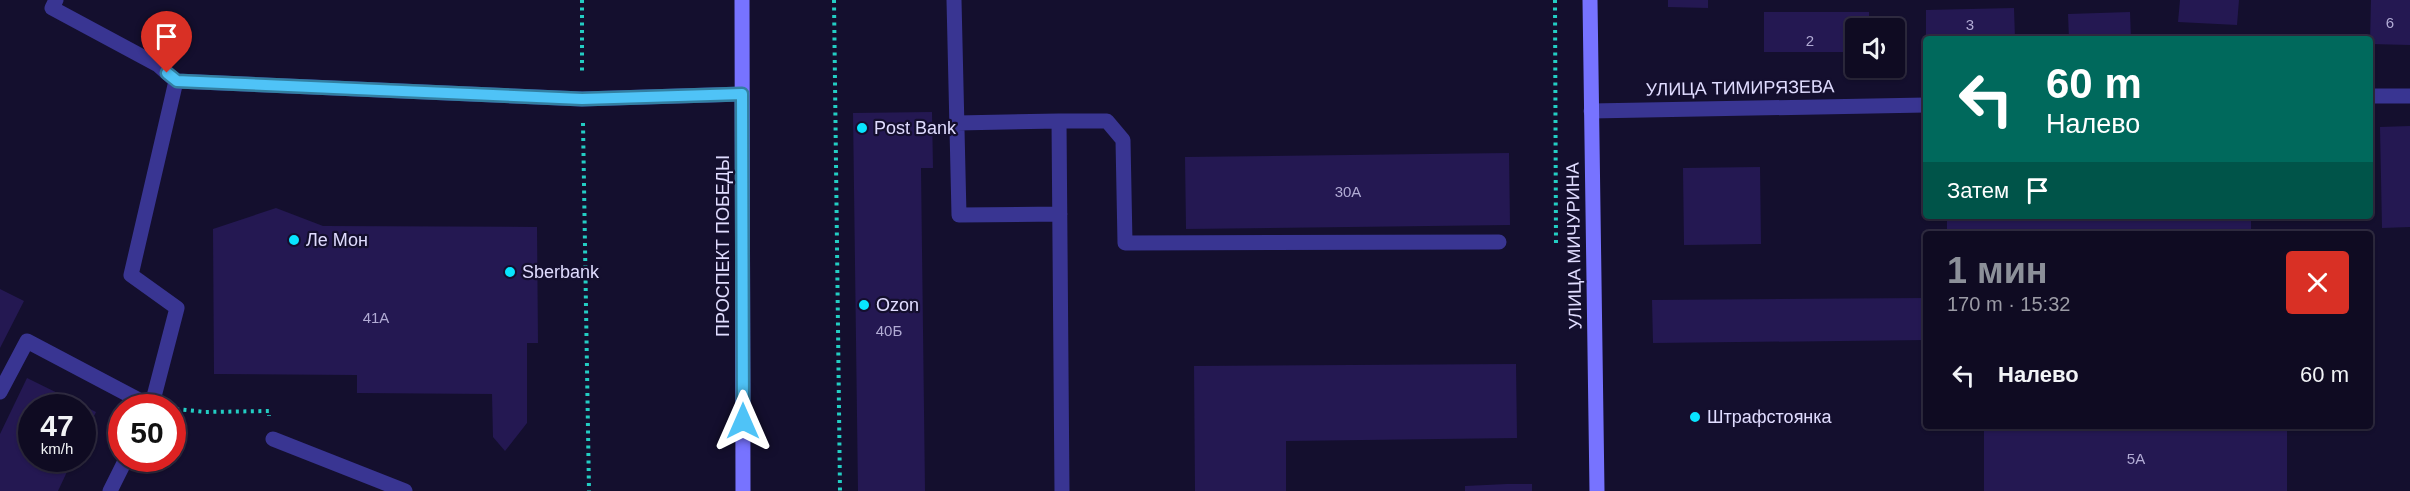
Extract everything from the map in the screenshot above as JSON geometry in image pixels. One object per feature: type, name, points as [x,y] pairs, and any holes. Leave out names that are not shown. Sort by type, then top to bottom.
[{"type":"street","points":[[56,0],[52,8],[158,65],[177,81],[582,99],[742,94]]},
{"type":"street","name":"ПРОСПЕКТ ПОБЕДЫ","points":[[742,0],[743,491]]},
{"type":"street","points":[[954,0],[959,215],[1060,214]]},
{"type":"street","name":"УЛИЦА МИЧУРИНА","points":[[1590,0],[1597,491]]},
{"type":"street","points":[[155,394],[177,308],[131,274],[177,81]]},
{"type":"street","points":[[2373,96],[2410,96]]},
{"type":"street","name":"УЛИЦА ТИМИРЯЗЕВА","points":[[1591,111],[1923,105]]},
{"type":"street","points":[[1059,121],[1062,491]]},
{"type":"street","points":[[957,123],[1107,121],[1123,140],[1125,243],[1499,242]]},
{"type":"street","points":[[0,392],[27,341],[127,394]]},
{"type":"street","points":[[273,439],[405,491]]},
{"type":"street","points":[[110,491],[120,472]]},
{"type":"path","points":[[582,0],[589,491]]},
{"type":"path","points":[[834,0],[840,491]]},
{"type":"path","points":[[1555,0],[1556,246]]},
{"type":"path","points":[[186,410],[269,411],[273,439]]},
{"type":"building","points":[[1668,0],[1708,0],[1708,8],[1668,7]]},
{"type":"building","points":[[2180,0],[2239,0],[2237,25],[2178,22]]},
{"type":"building","points":[[2371,0],[2410,0],[2410,45],[2373,44],[2373,36],[2370,36]]},
{"type":"building","points":[[2014,8],[2015,36],[1926,36],[1926,10]]},
{"type":"building","points":[[1764,12],[1869,12],[1869,18],[1845,18],[1845,52],[1764,52]]},
{"type":"building","points":[[2130,12],[2131,36],[2069,36],[2068,14]]},
{"type":"building","points":[[932,112],[933,168],[921,168],[925,491],[858,491],[853,113]]},
{"type":"building","points":[[2410,126],[2410,227],[2382,228],[2380,127]]},
{"type":"building","points":[[1509,153],[1510,225],[1186,229],[1185,157]]},
{"type":"building","points":[[1760,167],[1761,244],[1684,245],[1683,168]]},
{"type":"building","points":[[276,208],[323,226],[537,227],[538,343],[527,343],[527,423],[505,451],[493,437],[492,394],[357,393],[357,375],[214,374],[213,229]]},
{"type":"building","points":[[1947,219],[2251,219],[2251,231],[1947,231]]},
{"type":"building","points":[[0,289],[24,301],[0,348]]},
{"type":"building","points":[[1923,298],[1923,340],[1653,343],[1652,300]]},
{"type":"building","points":[[1516,364],[1517,438],[1286,441],[1286,491],[1195,491],[1194,366]]},
{"type":"building","points":[[27,378],[59,394],[19,394]]},
{"type":"building","points":[[18,397],[18,472],[67,472],[58,491],[0,491],[0,434]]},
{"type":"building","points":[[1984,429],[2287,429],[2287,491],[1984,491]]},
{"type":"building","points":[[1532,484],[1532,491],[1465,491],[1465,486]]},
{"type":"place","name":"Post Bank","points":[[862,128]]},
{"type":"place","name":"Ле Мон","points":[[294,240]]},
{"type":"place","name":"Sberbank","points":[[510,272]]},
{"type":"place","name":"Ozon","points":[[864,305]]},
{"type":"place","name":"Штрафстоянка","points":[[1695,417]]},
{"type":"route","points":[[167,73],[177,81],[582,99],[742,94],[743,421]]}]
